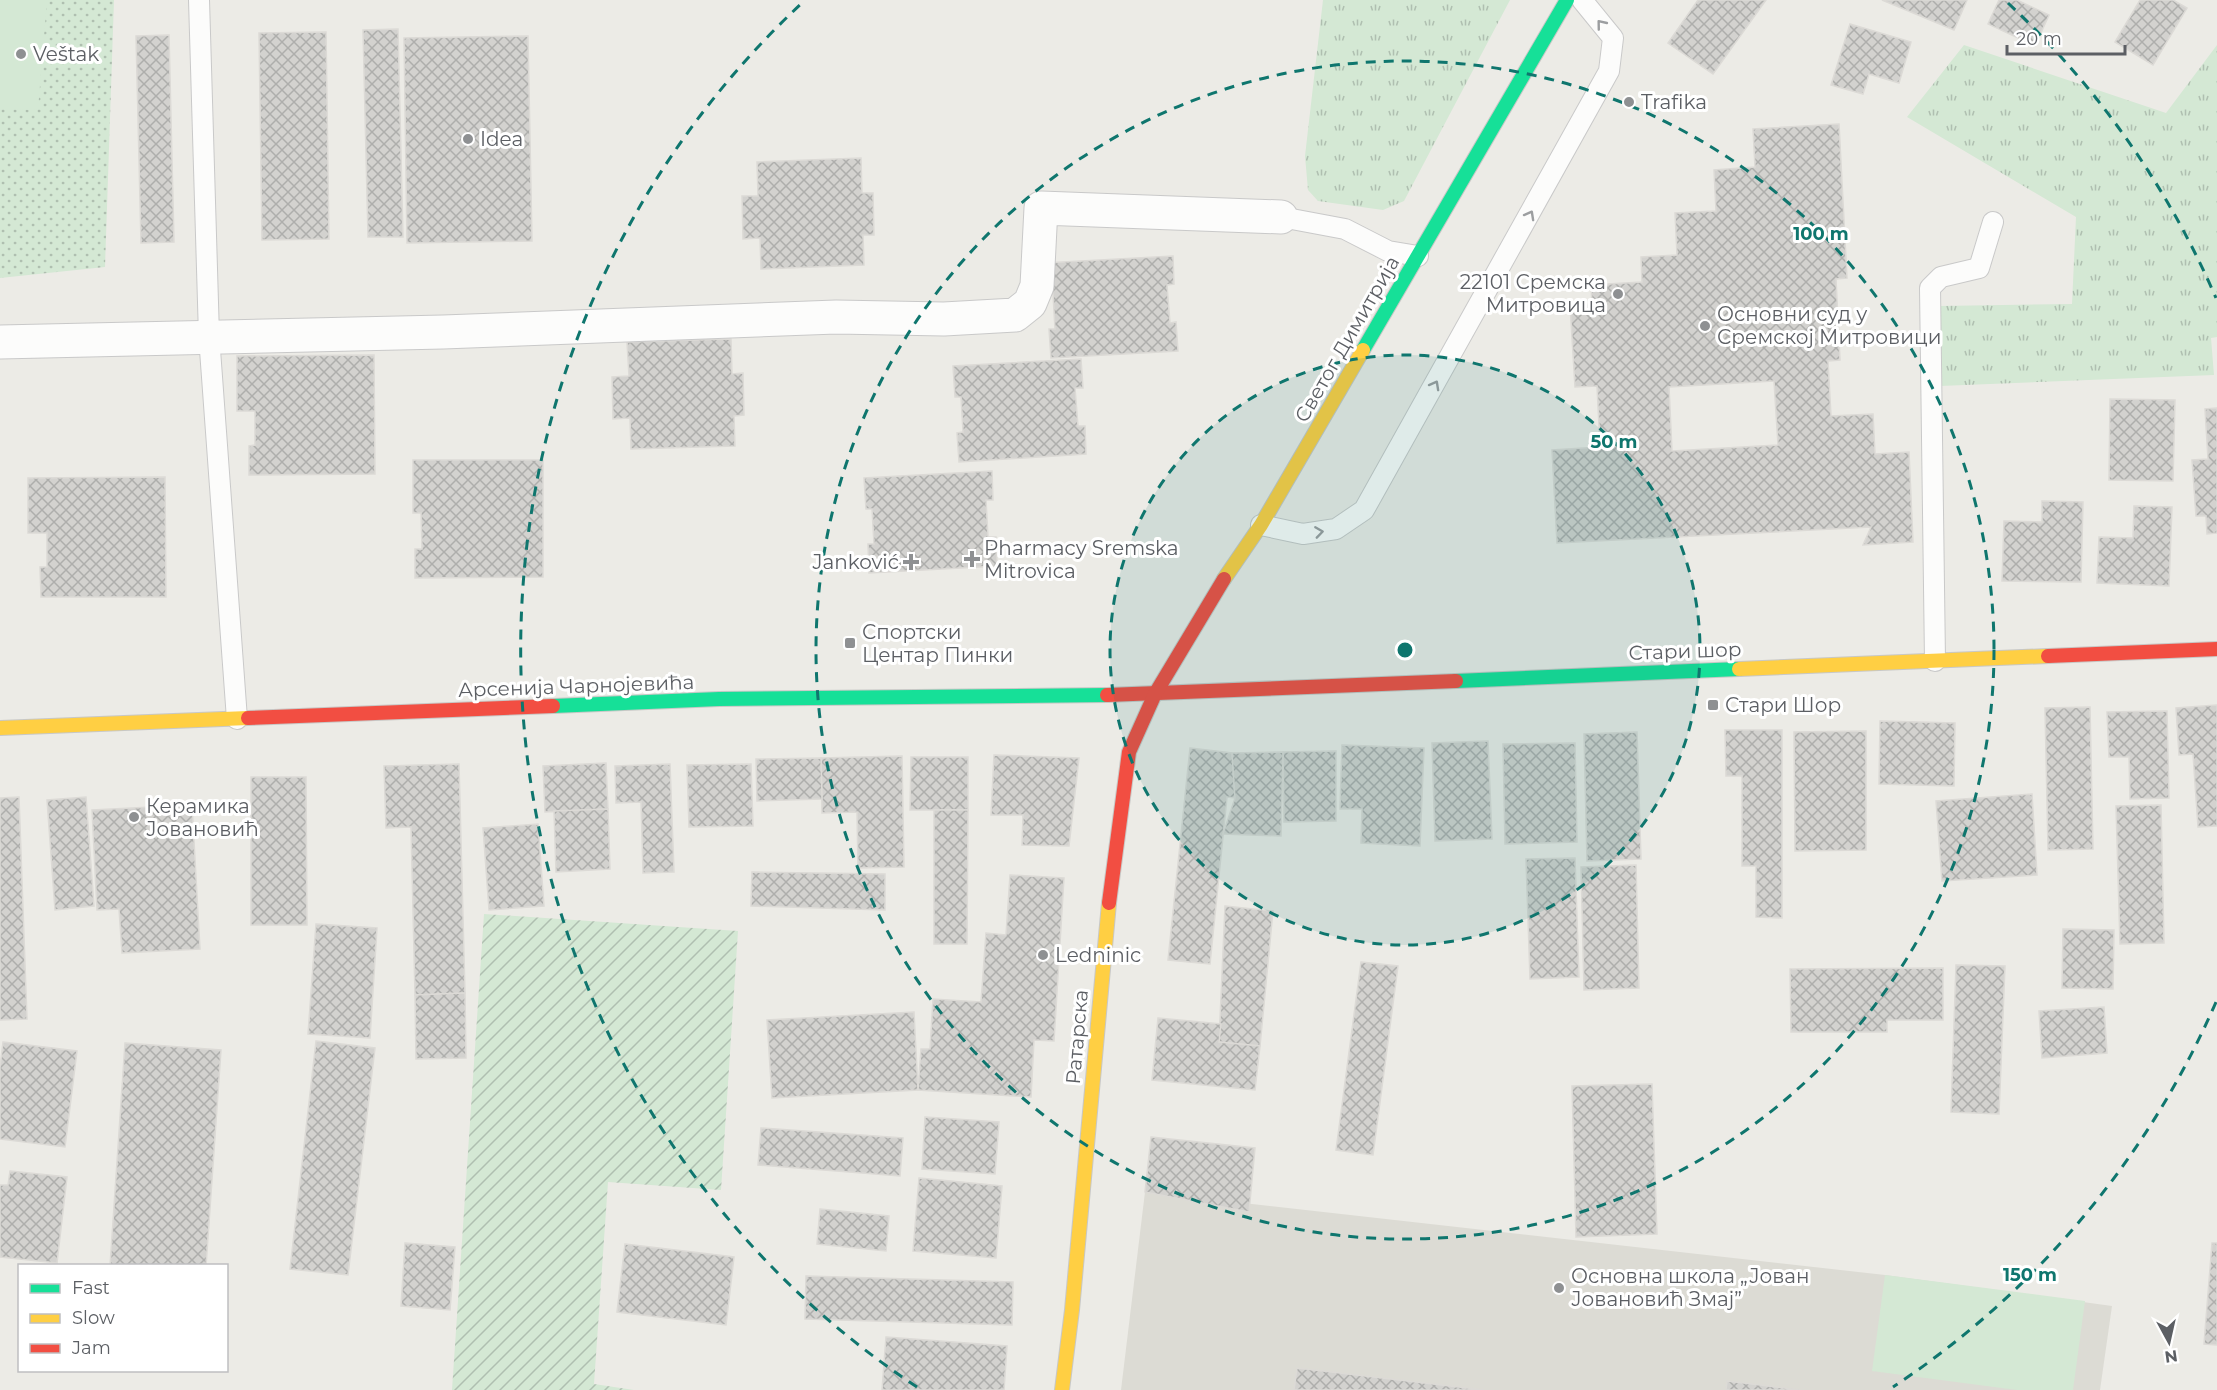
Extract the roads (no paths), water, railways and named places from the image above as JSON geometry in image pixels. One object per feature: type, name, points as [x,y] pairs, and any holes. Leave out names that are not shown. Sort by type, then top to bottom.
[{"type":"main road","name":"Светог Димитрија","points":[[1155,694],[1209,600],[1261,525],[1567,0]]},
{"type":"main road","name":"Стари шор","points":[[1155,694],[2217,649]]},
{"type":"main road","name":"Арсенија Чарнојевића","points":[[0,728],[719,699],[1023,698],[1155,694]]},
{"type":"main road","name":"Ратарска","points":[[1062,1390],[1072,1310],[1113,864],[1130,752],[1155,694]]},
{"type":"street","points":[[0,342],[409,333],[836,317],[944,320],[1016,315],[1030,303],[1037,286],[1041,208],[1281,217]]},
{"type":"lane","points":[[199,0],[209,336],[237,719]]},
{"type":"lane","points":[[1261,525],[1302,534],[1336,530],[1364,510],[1610,70],[1613,38],[1582,0]]},
{"type":"lane","points":[[1281,217],[1345,229],[1388,251],[1418,256]]},
{"type":"lane","points":[[1935,661],[1930,288],[1941,277],[1979,268],[1993,222]]},
{"type":"place","name":"Veštak","points":[[21,54]]},
{"type":"place","name":"Trafika","points":[[1629,102]]},
{"type":"place","name":"Idea","points":[[468,139]]},
{"type":"place","name":"22101 Сремска Митровица","points":[[1618,294]]},
{"type":"place","name":"Основни суд у Сремској Митровици","points":[[1705,326]]},
{"type":"place","name":"Pharmacy Sremska Mitrovica","points":[[972,559]]},
{"type":"place","name":"Janković","points":[[911,562]]},
{"type":"place","name":"Спортски Центар Пинки","points":[[850,643]]},
{"type":"place","name":"Стари Шор","points":[[1713,705]]},
{"type":"place","name":"Керамика Јовановић","points":[[134,817]]},
{"type":"place","name":"Ledninic","points":[[1043,955]]},
{"type":"place","name":"Основна школа „Јован Јовановић Змај”","points":[[1559,1288]]}]
